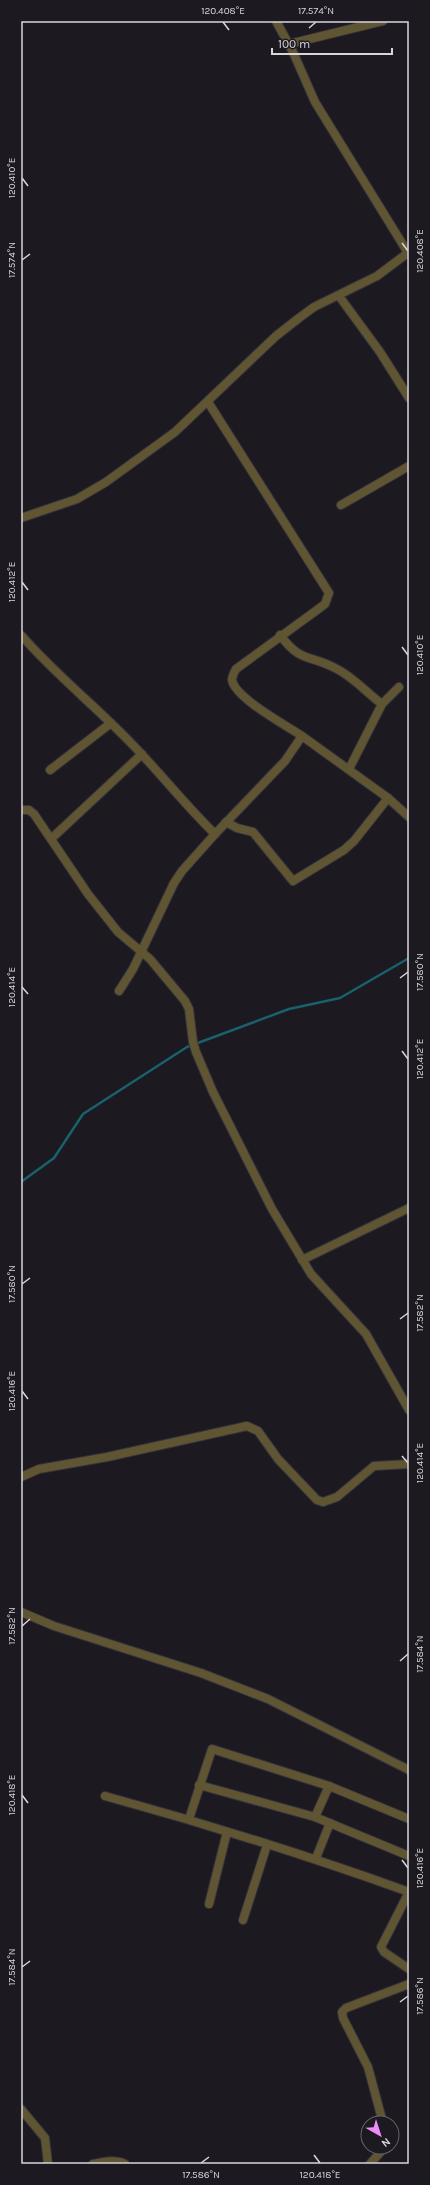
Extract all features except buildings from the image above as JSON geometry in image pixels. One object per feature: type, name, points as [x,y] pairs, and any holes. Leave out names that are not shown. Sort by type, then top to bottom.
[{"type":"street","points":[[21,518],[77,499],[106,482],[175,432],[276,336],[314,307],[376,276],[408,252],[315,102],[289,44],[276,21]]},
{"type":"street","points":[[289,44],[383,21]]},
{"type":"street","points":[[338,296],[380,352],[409,398]]},
{"type":"street","points":[[208,402],[328,594],[325,604],[280,635],[236,669],[233,674],[232,681],[237,689],[263,712],[302,736],[337,763],[349,769],[388,798],[409,817]]},
{"type":"street","points":[[341,505],[409,466]]},
{"type":"street","points":[[21,635],[46,664],[111,723],[142,754],[193,813],[215,834]]},
{"type":"street","points":[[280,635],[294,651],[303,658],[334,667],[382,704]]},
{"type":"street","points":[[349,769],[382,704],[399,687]]},
{"type":"street","points":[[50,770],[111,723]]},
{"type":"street","points":[[119,991],[133,969],[174,883],[182,871],[226,822],[285,761],[302,736]]},
{"type":"street","points":[[52,839],[142,754]]},
{"type":"street","points":[[226,822],[237,828],[253,832],[293,882],[344,850],[354,841],[388,798]]},
{"type":"street","points":[[21,810],[29,810],[52,839],[88,894],[118,932],[140,953],[150,960],[185,1000],[196,1052],[259,1187],[311,1274],[366,1334],[409,1410]]},
{"type":"street","points":[[302,1260],[409,1208]]},
{"type":"street","points":[[21,1477],[39,1469],[107,1457],[247,1426],[258,1431],[278,1459],[316,1500],[323,1502],[337,1496],[374,1466],[409,1464]]},
{"type":"street","points":[[21,1612],[54,1626],[201,1673],[268,1699],[409,1770]]},
{"type":"street","points":[[189,1819],[212,1749],[329,1786],[409,1819]]},
{"type":"street","points":[[199,1785],[315,1817],[409,1856]]},
{"type":"street","points":[[315,1817],[329,1786]]},
{"type":"street","points":[[105,1796],[189,1819],[267,1845],[316,1858],[409,1892],[381,1947],[384,1952],[409,1969]]},
{"type":"street","points":[[316,1858],[330,1823]]},
{"type":"street","points":[[209,1904],[227,1832]]},
{"type":"street","points":[[243,1920],[267,1845]]},
{"type":"street","points":[[381,2115],[368,2067],[342,2018],[342,2012],[346,2008],[409,1984]]},
{"type":"street","points":[[21,2109],[45,2138],[48,2164]]},
{"type":"street","points":[[370,2164],[378,2155]]},
{"type":"street","points":[[93,2164],[108,2161],[125,2164]]},
{"type":"waterway","points":[[21,1182],[54,1158],[83,1114],[187,1047],[289,1009],[340,998],[409,958]]}]
